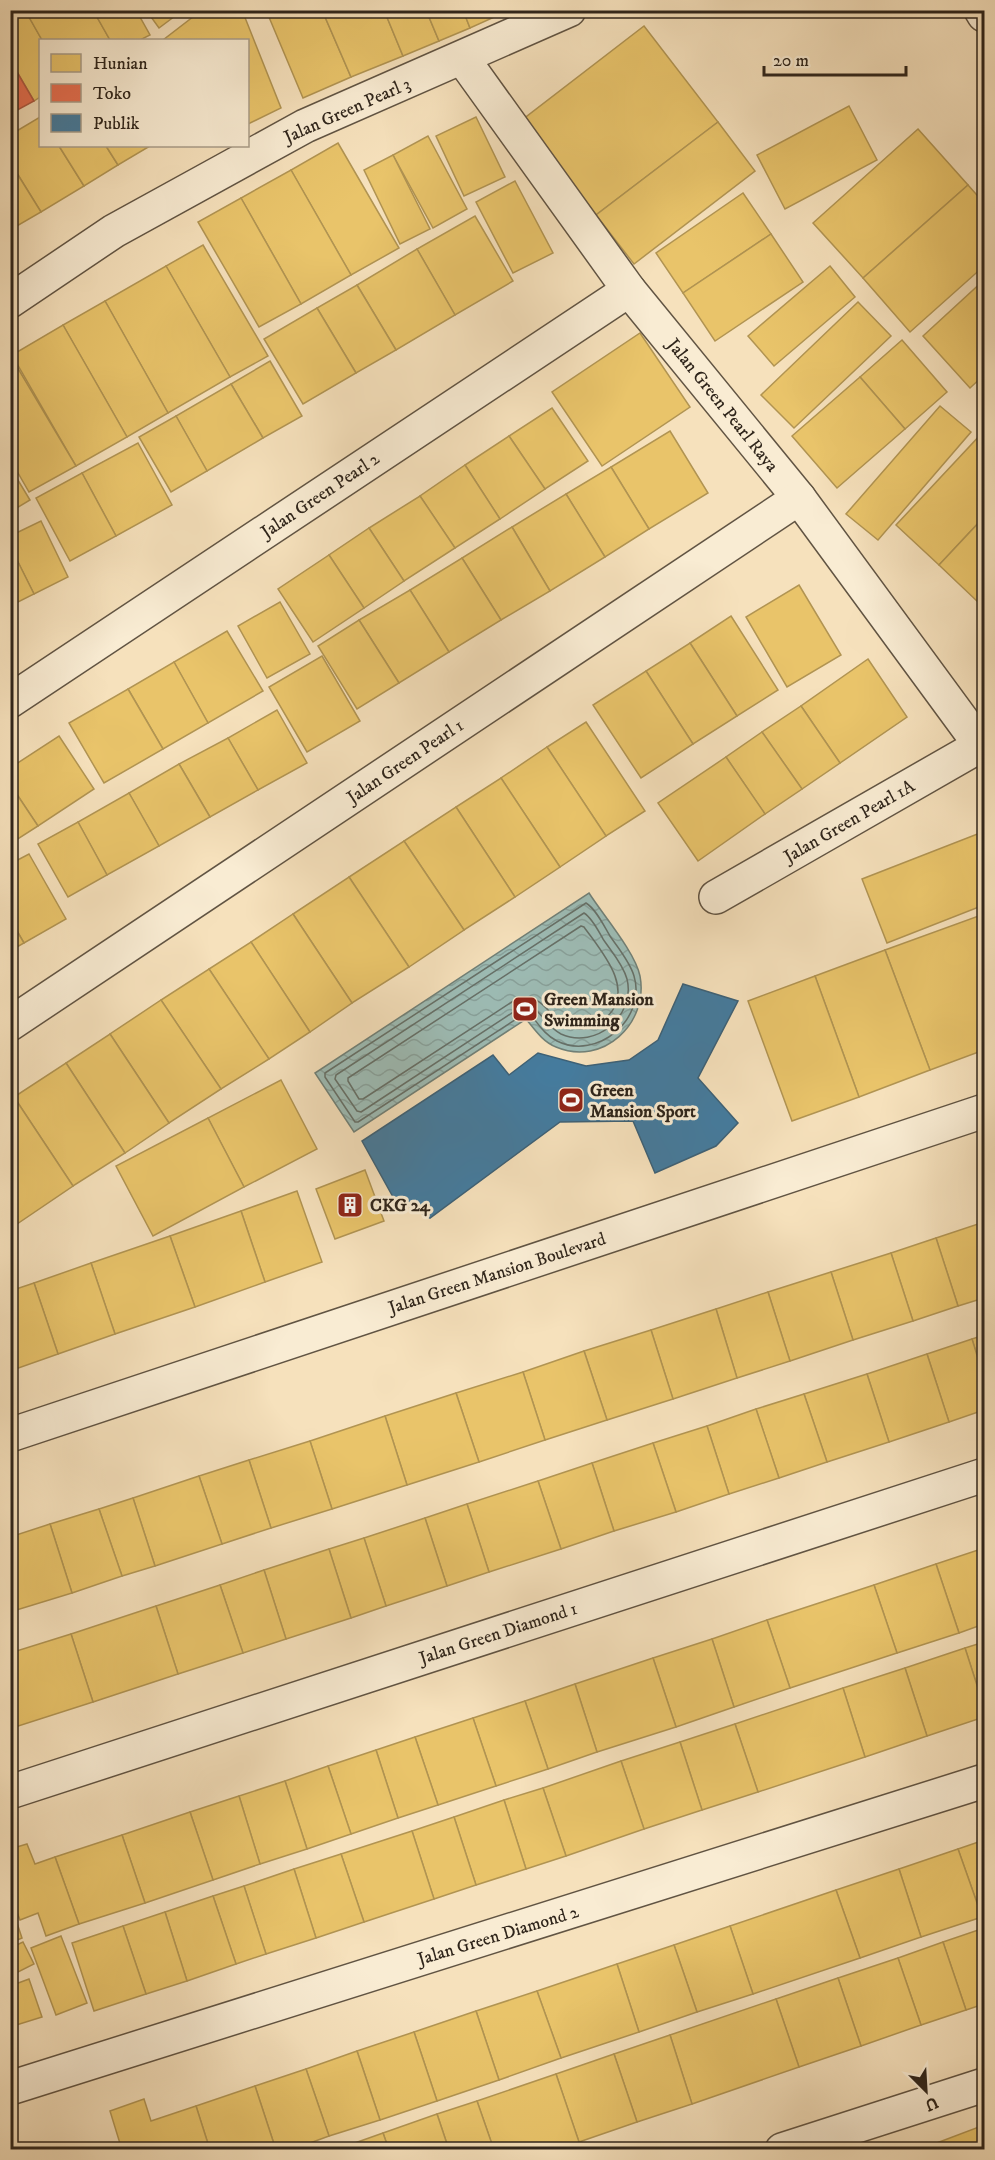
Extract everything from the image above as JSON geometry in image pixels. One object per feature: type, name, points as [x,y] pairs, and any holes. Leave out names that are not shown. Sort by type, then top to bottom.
[{"type":"street","name":"Jalan Green Pearl 3","points":[[10,301],[114,231],[305,126],[463,59],[569,10]]},
{"type":"street","points":[[981,10],[984,15]]},
{"type":"street","name":"Jalan Green Pearl Raya","points":[[463,59],[629,290],[798,498],[983,748]]},
{"type":"street","name":"Jalan Green Pearl 2","points":[[10,701],[629,290]]},
{"type":"street","name":"Jalan Green Pearl 1","points":[[10,1024],[798,498]]},
{"type":"street","name":"Jalan Green Pearl 1A","points":[[716,897],[983,748]]},
{"type":"street","name":"Jalan Green Mansion Boulevard","points":[[10,1435],[984,1111]]},
{"type":"street","name":"Jalan Green Diamond 1","points":[[10,1792],[984,1475]]},
{"type":"street","name":"Jalan Green Diamond 2","points":[[10,2088],[984,1781]]},
{"type":"street","points":[[782,2150],[984,2085]]},
{"type":"water","name":"Green Mansion Swimming","points":[[589,893],[632,956],[640,976],[641,993],[637,1010],[630,1024],[619,1037],[606,1046],[590,1051],[573,1052],[547,1042],[526,1019],[354,1132],[315,1073]]},
{"type":"building: Hunian","points":[[10,10],[25,10],[41,39],[39,39],[39,98],[34,101],[10,60]]},
{"type":"building: Hunian","points":[[25,10],[93,10],[109,39],[41,39]]},
{"type":"building: Hunian","points":[[93,10],[136,10],[150,35],[142,39],[109,39]]},
{"type":"building: Hunian","points":[[146,10],[183,10],[159,28]]},
{"type":"building: Hunian","points":[[202,10],[242,10],[281,108],[249,124],[249,39],[164,39]]},
{"type":"building: Hunian","points":[[266,10],[322,10],[351,77],[303,98]]},
{"type":"building: Hunian","points":[[322,10],[384,10],[403,56],[351,77]]},
{"type":"building: Hunian","points":[[384,10],[426,10],[439,41],[403,56]]},
{"type":"building: Hunian","points":[[426,10],[463,10],[470,28],[439,41]]},
{"type":"building: Hunian","points":[[463,10],[510,10],[470,28]]},
{"type":"building: Hunian","points":[[644,26],[718,122],[596,215],[522,120]]},
{"type":"building: Hunian","points":[[849,106],[877,160],[785,209],[757,155]]},
{"type":"building: Hunian","points":[[476,117],[505,177],[464,196],[436,136]]},
{"type":"building: Hunian","points":[[39,118],[39,147],[60,147],[84,186],[41,212],[10,162],[10,135]]},
{"type":"building: Hunian","points":[[718,122],[755,171],[634,264],[596,215]]},
{"type":"building: Hunian","points":[[918,129],[968,185],[863,278],[813,223]]},
{"type":"building: Hunian","points":[[428,136],[467,209],[433,228],[393,155]]},
{"type":"building: Hunian","points":[[338,143],[399,248],[351,275],[291,170]]},
{"type":"building: Hunian","points":[[60,147],[107,147],[118,165],[84,186]]},
{"type":"building: Hunian","points":[[107,147],[148,147],[118,165]]},
{"type":"building: Hunian","points":[[393,155],[430,229],[400,244],[364,170]]},
{"type":"building: Hunian","points":[[10,162],[41,212],[10,230]]},
{"type":"building: Hunian","points":[[291,170],[351,275],[301,304],[241,198]]},
{"type":"building: Hunian","points":[[515,181],[553,253],[513,273],[476,202]]},
{"type":"building: Hunian","points":[[968,185],[984,203],[984,266],[910,332],[863,278]]},
{"type":"building: Hunian","points":[[743,193],[771,234],[683,293],[656,253]]},
{"type":"building: Hunian","points":[[241,198],[301,304],[259,327],[198,222]]},
{"type":"building: Hunian","points":[[475,216],[513,281],[455,315],[417,249]]},
{"type":"building: Hunian","points":[[771,234],[803,282],[715,341],[683,293]]},
{"type":"building: Hunian","points":[[203,245],[268,356],[230,377],[166,266]]},
{"type":"building: Hunian","points":[[417,249],[455,315],[396,350],[357,285]]},
{"type":"building: Hunian","points":[[166,266],[230,377],[168,413],[105,301]]},
{"type":"building: Hunian","points":[[830,266],[855,297],[774,366],[748,336]]},
{"type":"building: Hunian","points":[[984,280],[984,375],[970,388],[923,336]]},
{"type":"building: Hunian","points":[[357,285],[396,350],[356,373],[317,308]]},
{"type":"building: Hunian","points":[[105,301],[168,413],[127,437],[63,325]]},
{"type":"building: Hunian","points":[[858,302],[891,336],[794,428],[761,395]]},
{"type":"building: Hunian","points":[[317,308],[356,373],[303,404],[264,339]]},
{"type":"building: Hunian","points":[[63,325],[127,437],[76,466],[12,355]]},
{"type":"building: Hunian","points":[[640,333],[690,407],[602,466],[552,392]]},
{"type":"building: Hunian","points":[[902,340],[947,392],[905,429],[860,377]]},
{"type":"building: Hunian","points":[[10,355],[76,466],[29,492],[10,459]]},
{"type":"building: Hunian","points":[[270,361],[302,416],[263,438],[231,384]]},
{"type":"building: Hunian","points":[[860,377],[905,429],[837,488],[792,436]]},
{"type":"building: Hunian","points":[[231,384],[263,438],[207,471],[176,416]]},
{"type":"building: Hunian","points":[[940,406],[971,432],[878,540],[846,514]]},
{"type":"building: Hunian","points":[[552,408],[588,461],[545,489],[509,436]]},
{"type":"building: Hunian","points":[[176,416],[207,471],[171,492],[139,437]]},
{"type":"building: Hunian","points":[[670,431],[708,493],[649,529],[611,467]]},
{"type":"building: Hunian","points":[[984,431],[984,517],[939,565],[896,525]]},
{"type":"building: Hunian","points":[[509,436],[545,489],[500,519],[465,465]]},
{"type":"building: Hunian","points":[[138,443],[172,505],[116,536],[82,473]]},
{"type":"building: Hunian","points":[[465,465],[500,519],[455,548],[420,496]]},
{"type":"building: Hunian","points":[[10,467],[30,500],[10,512]]},
{"type":"building: Hunian","points":[[611,467],[649,529],[605,557],[566,494]]},
{"type":"building: Hunian","points":[[82,473],[116,536],[70,561],[36,498]]},
{"type":"building: Hunian","points":[[566,494],[605,557],[550,591],[512,527]]},
{"type":"building: Hunian","points":[[420,496],[455,548],[404,581],[369,528]]},
{"type":"building: Hunian","points":[[984,517],[984,597],[979,603],[939,565]]},
{"type":"building: Hunian","points":[[41,521],[68,577],[34,594],[10,546],[10,536]]},
{"type":"building: Hunian","points":[[512,527],[550,591],[501,620],[462,558]]},
{"type":"building: Hunian","points":[[369,528],[404,581],[364,608],[329,555]]},
{"type":"building: Hunian","points":[[10,546],[34,594],[10,606]]},
{"type":"building: Hunian","points":[[329,555],[364,608],[313,642],[278,589]]},
{"type":"building: Hunian","points":[[462,558],[501,620],[449,652],[410,590]]},
{"type":"building: Hunian","points":[[799,585],[841,655],[787,687],[746,617]]},
{"type":"building: Hunian","points":[[410,590],[449,652],[399,683],[359,620]]},
{"type":"building: Hunian","points":[[280,602],[310,654],[267,678],[238,626]]},
{"type":"building: Hunian","points":[[731,616],[778,690],[737,716],[690,643]]},
{"type":"building: Hunian","points":[[359,620],[399,683],[357,709],[318,646]]},
{"type":"building: Hunian","points":[[227,631],[263,691],[208,723],[174,662]]},
{"type":"building: Hunian","points":[[690,643],[737,716],[693,744],[646,671]]},
{"type":"building: Hunian","points":[[322,656],[360,721],[307,752],[269,687]]},
{"type":"building: Hunian","points":[[868,659],[907,717],[840,763],[801,706]]},
{"type":"building: Hunian","points":[[174,662],[208,723],[163,749],[128,689]]},
{"type":"building: Hunian","points":[[646,671],[693,744],[641,778],[593,705]]},
{"type":"building: Hunian","points":[[128,689],[163,749],[104,783],[69,723]]},
{"type":"building: Hunian","points":[[801,706],[840,763],[802,789],[762,732]]},
{"type":"building: Hunian","points":[[277,710],[307,763],[258,790],[228,738]]},
{"type":"building: Hunian","points":[[586,722],[645,811],[606,836],[547,747]]},
{"type":"building: Hunian","points":[[762,732],[802,789],[765,814],[726,757]]},
{"type":"building: Hunian","points":[[59,736],[94,789],[38,826],[10,784],[10,768]]},
{"type":"building: Hunian","points":[[228,738],[258,790],[210,817],[179,764]]},
{"type":"building: Hunian","points":[[547,747],[606,836],[560,867],[501,778]]},
{"type":"building: Hunian","points":[[726,757],[765,814],[698,861],[658,803]]},
{"type":"building: Hunian","points":[[179,764],[210,817],[159,846],[129,793]]},
{"type":"building: Hunian","points":[[501,778],[560,867],[515,897],[456,807]]},
{"type":"building: Hunian","points":[[10,784],[38,826],[10,844]]},
{"type":"building: Hunian","points":[[129,793],[159,846],[107,875],[78,822]]},
{"type":"building: Hunian","points":[[456,807],[515,897],[464,930],[404,841]]},
{"type":"building: Hunian","points":[[78,822],[107,875],[68,897],[38,844]]},
{"type":"building: Hunian","points":[[980,833],[984,846],[984,905],[887,943],[862,879]]},
{"type":"building: Hunian","points":[[404,841],[464,930],[409,967],[349,877]]},
{"type":"building: Hunian","points":[[29,854],[66,919],[24,943],[10,919],[10,864]]},
{"type":"building: Hunian","points":[[349,877],[409,967],[352,1003],[293,914]]},
{"type":"building: Hunian","points":[[293,914],[352,1003],[310,1032],[251,942]]},
{"type":"building: Hunian","points":[[984,914],[984,1050],[930,1070],[885,950]]},
{"type":"building: Hunian","points":[[10,919],[24,943],[10,951]]},
{"type":"building: Hunian","points":[[251,942],[310,1032],[269,1059],[209,969]]},
{"type":"building: Hunian","points":[[885,950],[930,1070],[859,1097],[815,976]]},
{"type":"building: Hunian","points":[[209,969],[269,1059],[221,1089],[161,1000]]},
{"type":"building: Hunian","points":[[815,976],[859,1097],[792,1121],[748,1001]]},
{"type":"building: Hunian","points":[[161,1000],[221,1089],[169,1123],[110,1034]]},
{"type":"building: Hunian","points":[[110,1034],[169,1123],[125,1153],[66,1063]]},
{"type":"building: Hunian","points":[[66,1063],[125,1153],[73,1186],[14,1097]]},
{"type":"building: Hunian","points":[[281,1080],[317,1149],[244,1187],[208,1118]]},
{"type":"building: Hunian","points":[[14,1097],[73,1186],[17,1224],[10,1214],[10,1099]]},
{"type":"building: Hunian","points":[[208,1118],[244,1187],[153,1236],[116,1166]]},
{"type":"building: Hunian","name":"CKG 24","points":[[365,1170],[384,1221],[335,1239],[316,1189]]},
{"type":"building: Hunian","points":[[297,1191],[322,1262],[265,1282],[241,1211]]},
{"type":"building: Hunian","points":[[241,1211],[265,1282],[195,1307],[170,1236]]},
{"type":"building: Hunian","points":[[984,1222],[984,1298],[958,1306],[936,1238]]},
{"type":"building: Hunian","points":[[170,1236],[195,1307],[115,1334],[91,1263]]},
{"type":"building: Hunian","points":[[936,1238],[958,1306],[913,1321],[891,1253]]},
{"type":"building: Hunian","points":[[891,1253],[913,1321],[853,1340],[831,1272]]},
{"type":"building: Hunian","points":[[91,1263],[115,1334],[58,1354],[34,1283]]},
{"type":"building: Hunian","points":[[831,1272],[853,1340],[790,1361],[768,1292]]},
{"type":"building: Hunian","points":[[34,1283],[58,1354],[10,1371],[10,1291]]},
{"type":"building: Hunian","points":[[768,1292],[790,1361],[737,1378],[716,1309]]},
{"type":"building: Hunian","points":[[716,1309],[737,1378],[673,1399],[651,1330]]},
{"type":"building: Hunian","points":[[651,1330],[673,1399],[607,1420],[584,1351]]},
{"type":"building: Hunian","points":[[984,1335],[984,1378],[972,1339]]},
{"type":"building: Hunian","points":[[972,1339],[984,1378],[984,1410],[949,1422],[927,1354]]},
{"type":"building: Hunian","points":[[584,1351],[607,1420],[545,1440],[523,1372]]},
{"type":"building: Hunian","points":[[927,1354],[949,1422],[889,1442],[867,1374]]},
{"type":"building: Hunian","points":[[523,1372],[545,1440],[479,1462],[456,1393]]},
{"type":"building: Hunian","points":[[867,1374],[889,1442],[827,1462],[804,1394]]},
{"type":"building: Hunian","points":[[456,1393],[479,1462],[407,1485],[385,1416]]},
{"type":"building: Hunian","points":[[804,1394],[827,1462],[779,1478],[756,1409]]},
{"type":"building: Hunian","points":[[756,1409],[779,1478],[729,1494],[707,1426]]},
{"type":"building: Hunian","points":[[385,1416],[407,1485],[332,1509],[310,1441]]},
{"type":"building: Hunian","points":[[707,1426],[729,1494],[676,1512],[653,1443]]},
{"type":"building: Hunian","points":[[310,1441],[332,1509],[271,1528],[249,1460]]},
{"type":"building: Hunian","points":[[653,1443],[676,1512],[614,1531],[592,1463]]},
{"type":"building: Hunian","points":[[249,1460],[271,1528],[222,1544],[199,1476]]},
{"type":"building: Hunian","points":[[592,1463],[614,1531],[561,1549],[538,1481]]},
{"type":"building: Hunian","points":[[199,1476],[222,1544],[155,1566],[133,1498]]},
{"type":"building: Hunian","points":[[538,1481],[561,1549],[489,1572],[467,1504]]},
{"type":"building: Hunian","points":[[133,1498],[155,1566],[122,1576],[99,1509]]},
{"type":"building: Hunian","points":[[467,1504],[489,1572],[447,1586],[425,1518]]},
{"type":"building: Hunian","points":[[99,1509],[122,1576],[72,1593],[50,1524]]},
{"type":"building: Hunian","points":[[425,1518],[447,1586],[386,1606],[364,1538]]},
{"type":"building: Hunian","points":[[50,1524],[72,1593],[10,1612],[10,1537]]},
{"type":"building: Hunian","points":[[364,1538],[386,1606],[351,1618],[329,1549]]},
{"type":"building: Hunian","points":[[984,1548],[984,1624],[959,1633],[936,1564]]},
{"type":"building: Hunian","points":[[329,1549],[351,1618],[286,1639],[264,1570]]},
{"type":"building: Hunian","points":[[936,1564],[959,1633],[897,1653],[874,1585]]},
{"type":"building: Hunian","points":[[264,1570],[286,1639],[243,1653],[220,1585]]},
{"type":"building: Hunian","points":[[220,1585],[243,1653],[178,1674],[156,1606]]},
{"type":"building: Hunian","points":[[874,1585],[897,1653],[790,1688],[767,1620]]},
{"type":"building: Hunian","points":[[156,1606],[178,1674],[93,1702],[71,1634]]},
{"type":"building: Hunian","points":[[767,1620],[790,1688],[734,1707],[712,1639]]},
{"type":"building: Hunian","points":[[71,1634],[93,1702],[12,1728],[10,1653]]},
{"type":"building: Hunian","points":[[712,1639],[734,1707],[676,1727],[653,1658]]},
{"type":"building: Hunian","points":[[984,1642],[984,1707],[965,1648]]},
{"type":"building: Hunian","points":[[965,1648],[984,1707],[984,1717],[927,1736],[905,1668]]},
{"type":"building: Hunian","points":[[653,1658],[676,1727],[597,1752],[575,1684]]},
{"type":"building: Hunian","points":[[905,1668],[927,1736],[865,1757],[843,1688]]},
{"type":"building: Hunian","points":[[575,1684],[597,1752],[548,1769],[525,1701]]},
{"type":"building: Hunian","points":[[843,1688],[865,1757],[758,1792],[735,1724]]},
{"type":"building: Hunian","points":[[525,1701],[548,1769],[496,1786],[473,1718]]},
{"type":"building: Hunian","points":[[473,1718],[496,1786],[438,1805],[415,1737]]},
{"type":"building: Hunian","points":[[735,1724],[758,1792],[702,1810],[680,1742]]},
{"type":"building: Hunian","points":[[415,1737],[438,1805],[398,1818],[376,1750]]},
{"type":"building: Hunian","points":[[680,1742],[702,1810],[644,1829],[621,1761]]},
{"type":"building: Hunian","points":[[376,1750],[398,1818],[351,1834],[328,1766]]},
{"type":"building: Hunian","points":[[621,1761],[644,1829],[566,1856],[543,1788]]},
{"type":"building: Hunian","points":[[328,1766],[351,1834],[307,1849],[285,1781]]},
{"type":"building: Hunian","points":[[285,1781],[307,1849],[260,1864],[239,1796]]},
{"type":"building: Hunian","points":[[543,1788],[566,1856],[526,1869],[504,1800]]},
{"type":"building: Hunian","points":[[239,1796],[260,1864],[213,1880],[190,1812]]},
{"type":"building: Hunian","points":[[504,1800],[526,1869],[476,1885],[454,1817]]},
{"type":"building: Hunian","points":[[190,1812],[213,1880],[145,1903],[122,1835]]},
{"type":"building: Hunian","points":[[454,1817],[476,1885],[434,1899],[412,1831]]},
{"type":"building: Hunian","points":[[412,1831],[434,1899],[364,1922],[341,1854]]},
{"type":"building: Hunian","points":[[122,1835],[145,1903],[79,1924],[55,1857]]},
{"type":"building: Hunian","points":[[984,1840],[984,1916],[982,1917],[958,1849]]},
{"type":"building: Hunian","points":[[27,1844],[35,1864],[55,1857],[79,1924],[46,1936],[38,1913],[20,1920],[10,1894],[10,1849]]},
{"type":"building: Hunian","points":[[958,1849],[982,1917],[921,1937],[899,1869]]},
{"type":"building: Hunian","points":[[341,1854],[364,1922],[316,1938],[294,1869]]},
{"type":"building: Hunian","points":[[294,1869],[316,1938],[266,1954],[244,1886]]},
{"type":"building: Hunian","points":[[899,1869],[921,1937],[860,1958],[836,1890]]},
{"type":"building: Hunian","points":[[244,1886],[266,1954],[236,1964],[213,1896]]},
{"type":"building: Hunian","points":[[836,1890],[860,1958],[753,1994],[730,1926]]},
{"type":"building: Hunian","points":[[213,1896],[236,1964],[187,1981],[165,1912]]},
{"type":"building: Hunian","points":[[165,1912],[187,1981],[146,1994],[123,1926]]},
{"type":"building: Hunian","points":[[15,1917],[22,1938],[10,1943],[10,1919]]},
{"type":"building: Hunian","points":[[123,1926],[146,1994],[94,2011],[72,1943]]},
{"type":"building: Hunian","points":[[730,1926],[753,1994],[697,2012],[674,1945]]},
{"type":"building: Hunian","points":[[984,1928],[984,2004],[966,2010],[943,1942]]},
{"type":"building: Hunian","points":[[61,1936],[87,2003],[56,2015],[31,1948]]},
{"type":"building: Hunian","points":[[23,1942],[34,1964],[10,1976],[10,1948]]},
{"type":"building: Hunian","points":[[943,1942],[966,2010],[921,2025],[898,1958]]},
{"type":"building: Hunian","points":[[674,1945],[697,2012],[639,2032],[617,1964]]},
{"type":"building: Hunian","points":[[898,1958],[921,2025],[861,2046],[838,1978]]},
{"type":"building: Hunian","points":[[617,1964],[639,2032],[561,2058],[537,1991]]},
{"type":"building: Hunian","points":[[838,1978],[861,2046],[799,2067],[776,1999]]},
{"type":"building: Hunian","points":[[29,1979],[42,2017],[10,2027],[10,1986]]},
{"type":"building: Hunian","points":[[537,1991],[561,2058],[499,2080],[476,2011]]},
{"type":"building: Hunian","points":[[776,1999],[799,2067],[692,2104],[670,2035]]},
{"type":"building: Hunian","points":[[476,2011],[499,2080],[437,2101],[414,2032]]},
{"type":"building: Hunian","points":[[414,2032],[437,2101],[380,2120],[357,2051]]},
{"type":"building: Hunian","points":[[670,2035],[692,2104],[637,2122],[614,2054]]},
{"type":"building: Hunian","points":[[357,2051],[380,2120],[329,2136],[306,2069]]},
{"type":"building: Hunian","points":[[614,2054],[637,2122],[579,2142],[556,2074]]},
{"type":"building: Hunian","points":[[306,2069],[329,2136],[291,2150],[276,2150],[255,2086]]},
{"type":"building: Hunian","points":[[556,2074],[579,2142],[557,2150],[494,2150],[477,2101]]},
{"type":"building: Hunian","points":[[255,2086],[276,2150],[210,2150],[196,2106]]},
{"type":"building: Hunian","points":[[144,2099],[151,2121],[196,2106],[210,2150],[122,2150],[110,2111]]},
{"type":"building: Hunian","points":[[477,2101],[494,2150],[449,2150],[437,2114]]},
{"type":"building: Hunian","points":[[437,2114],[449,2150],[389,2150],[383,2133]]},
{"type":"building: Hunian","points":[[984,2125],[984,2150],[936,2150],[934,2144]]},
{"type":"building: Hunian","points":[[383,2133],[389,2150],[335,2150]]},
{"type":"building: Toko","points":[[10,60],[34,101],[10,114]]},
{"type":"building: Publik","name":"Green Mansion Sport","points":[[683,984],[738,1001],[698,1078],[738,1123],[716,1146],[655,1173],[633,1121],[560,1122],[430,1218],[393,1197],[362,1141],[493,1055],[509,1075],[538,1053],[586,1066],[629,1060],[658,1040]]},
{"type":"place","name":"Green Mansion Swimming","points":[[525,1009]]},
{"type":"place","name":"Green Mansion Sport","points":[[571,1100]]},
{"type":"place","name":"CKG 24","points":[[350,1205]]}]
